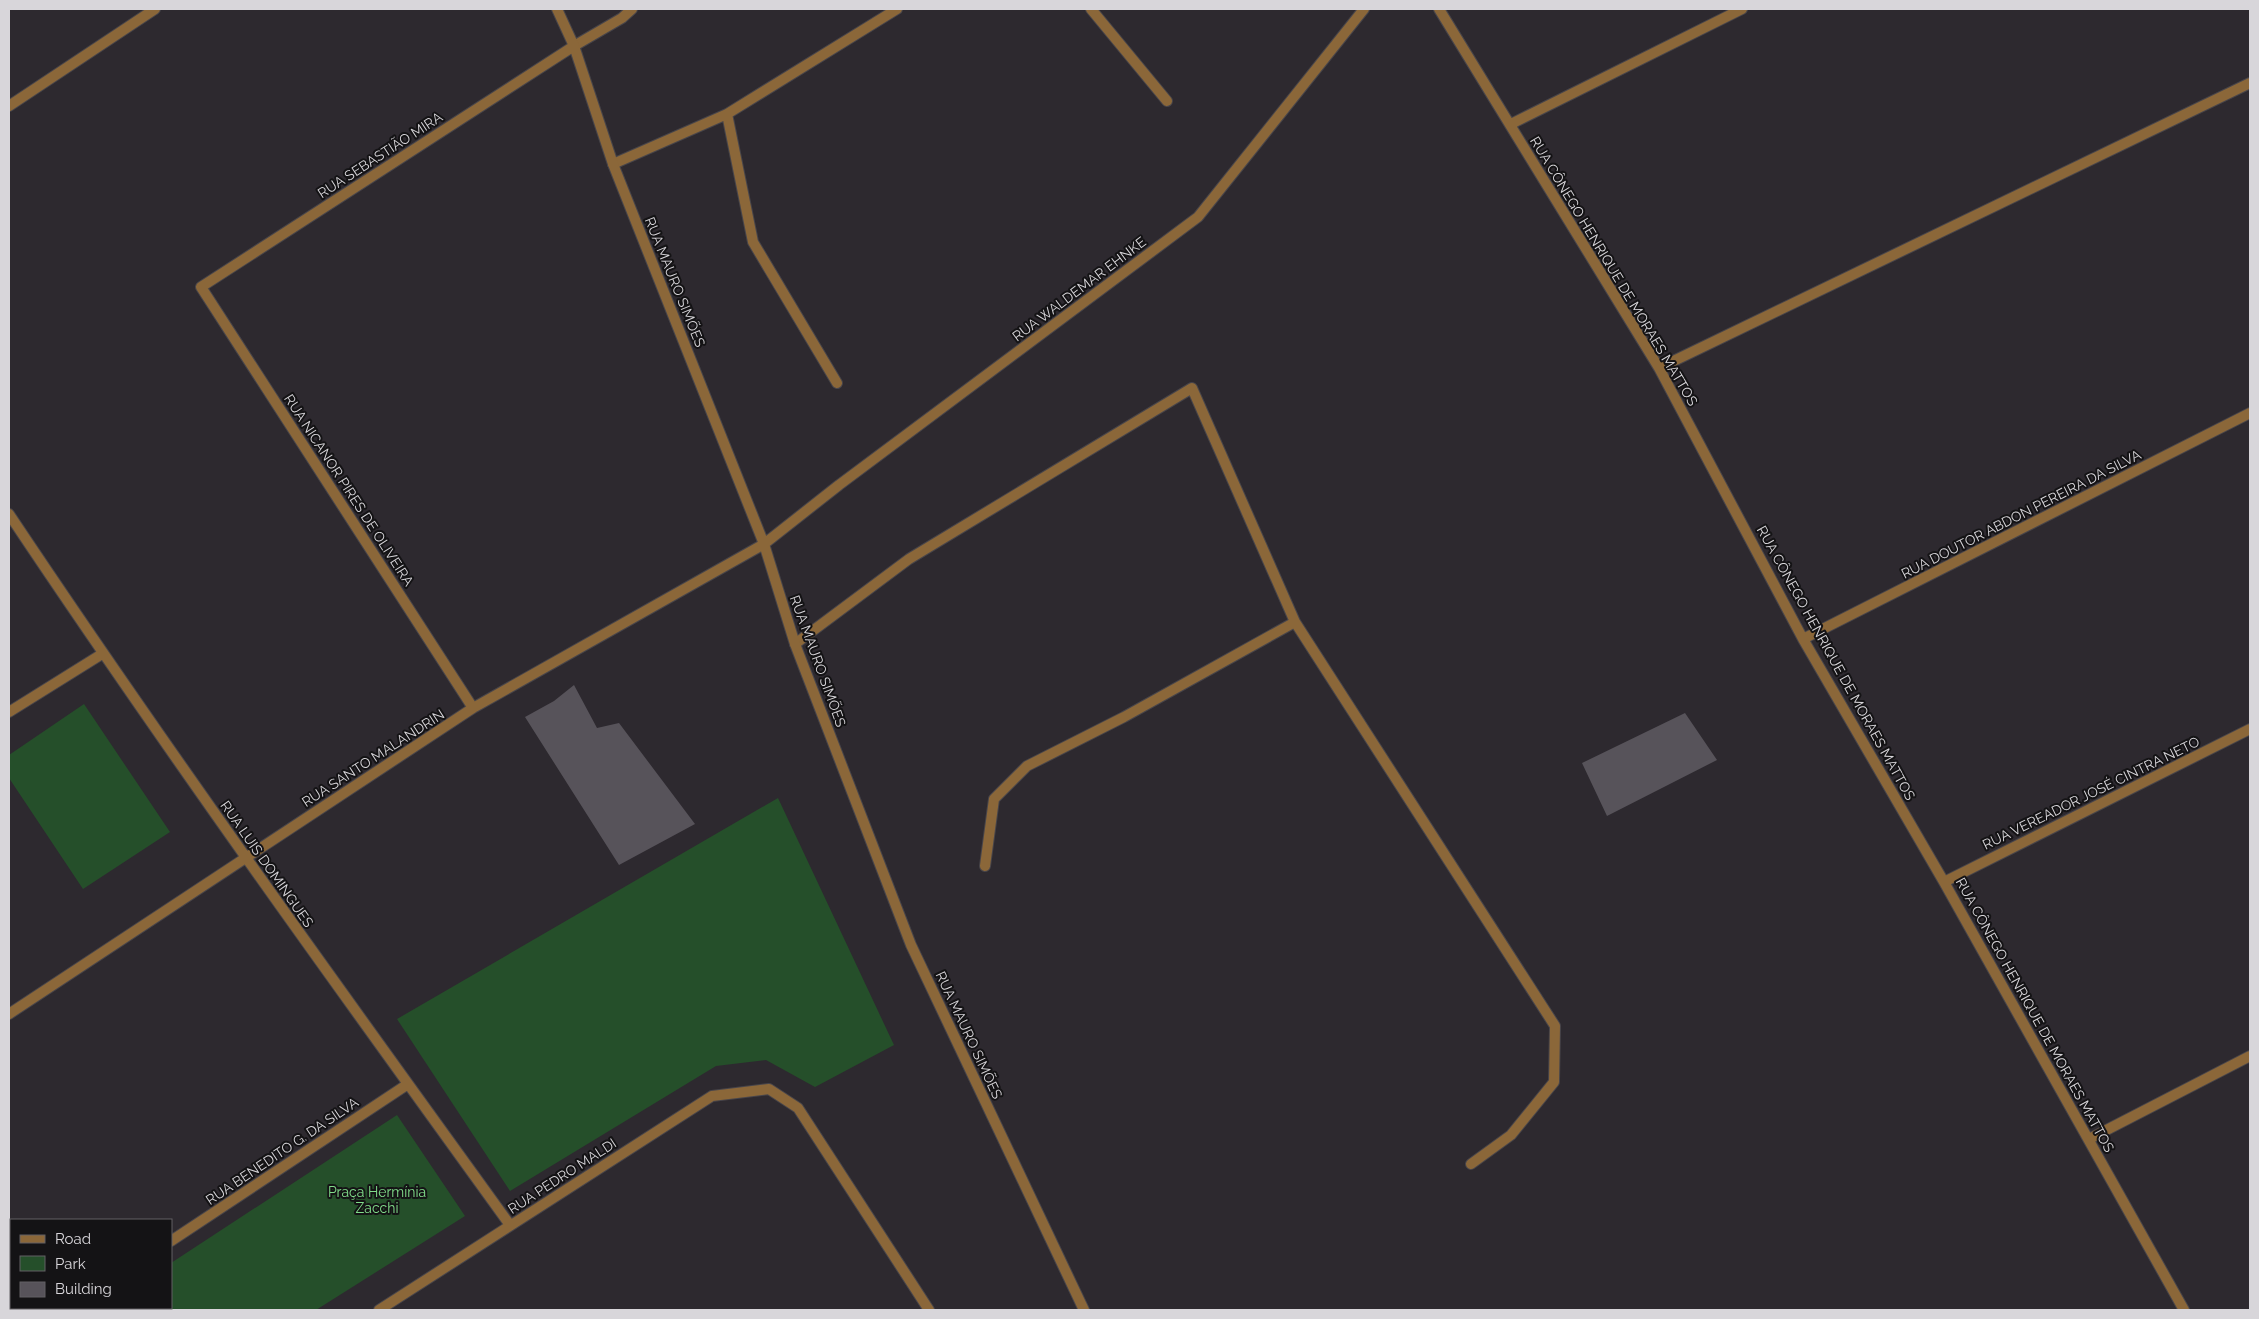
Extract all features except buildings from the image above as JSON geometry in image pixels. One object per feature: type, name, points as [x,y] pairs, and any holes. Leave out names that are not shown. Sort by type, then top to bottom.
[{"type":"street","points":[[9,106],[155,9]]},
{"type":"street","name":"RUA MAURO SIMÕES","points":[[557,9],[574,46],[613,164],[764,544],[795,644],[911,945],[1084,1310]]},
{"type":"street","name":"RUA SEBASTIÃO MIRA","points":[[201,287],[574,46],[622,18],[632,9]]},
{"type":"street","points":[[613,164],[726,114],[897,9]]},
{"type":"street","points":[[1091,9],[1167,101]]},
{"type":"street","name":"RUA WALDEMAR EHNKE","points":[[764,544],[839,485],[1198,217],[1364,9]]},
{"type":"street","name":"RUA CÔNEGO HENRIQUE DE MORAES MATTOS","points":[[1439,9],[1659,368],[1803,639],[1944,882],[2184,1310]]},
{"type":"street","points":[[1511,124],[1742,9]]},
{"type":"street","points":[[1659,368],[2250,83]]},
{"type":"street","points":[[726,114],[753,242],[837,383]]},
{"type":"street","name":"RUA NICANOR PIRES DE OLIVEIRA","points":[[201,287],[474,708]]},
{"type":"street","points":[[795,644],[909,560],[1192,388],[1295,622],[1555,1026],[1554,1082],[1511,1135],[1470,1164]]},
{"type":"street","name":"RUA DOUTOR ABDON PEREIRA DA SILVA","points":[[1803,639],[2250,413]]},
{"type":"street","name":"RUA LUIS DOMINGUES","points":[[9,514],[102,654],[245,858],[510,1225]]},
{"type":"street","name":"RUA SANTO MALANDRIN","points":[[9,1014],[474,708],[764,544]]},
{"type":"street","points":[[985,866],[994,799],[1027,766],[1124,716],[1295,622]]},
{"type":"street","points":[[9,712],[102,654]]},
{"type":"street","name":"RUA VEREADOR JOSÉ CINTRA NETO","points":[[1944,882],[2250,729]]},
{"type":"street","points":[[2089,1139],[2250,1056]]},
{"type":"street","name":"RUA BENEDITO G. DA SILVA","points":[[172,1240],[408,1084]]},
{"type":"street","name":"RUA PEDRO MALDI","points":[[379,1310],[712,1096],[769,1089],[798,1108],[928,1310]]},
{"type":"green space","points":[[84,704],[170,832],[83,889],[9,778],[9,755]]},
{"type":"green space","points":[[778,798],[894,1045],[815,1087],[766,1060],[716,1066],[510,1191],[397,1019]]},
{"type":"green space","name":"Praça Hermínia Zacchi","points":[[397,1115],[465,1216],[316,1310],[99,1310],[172,1309],[172,1262]]}]
